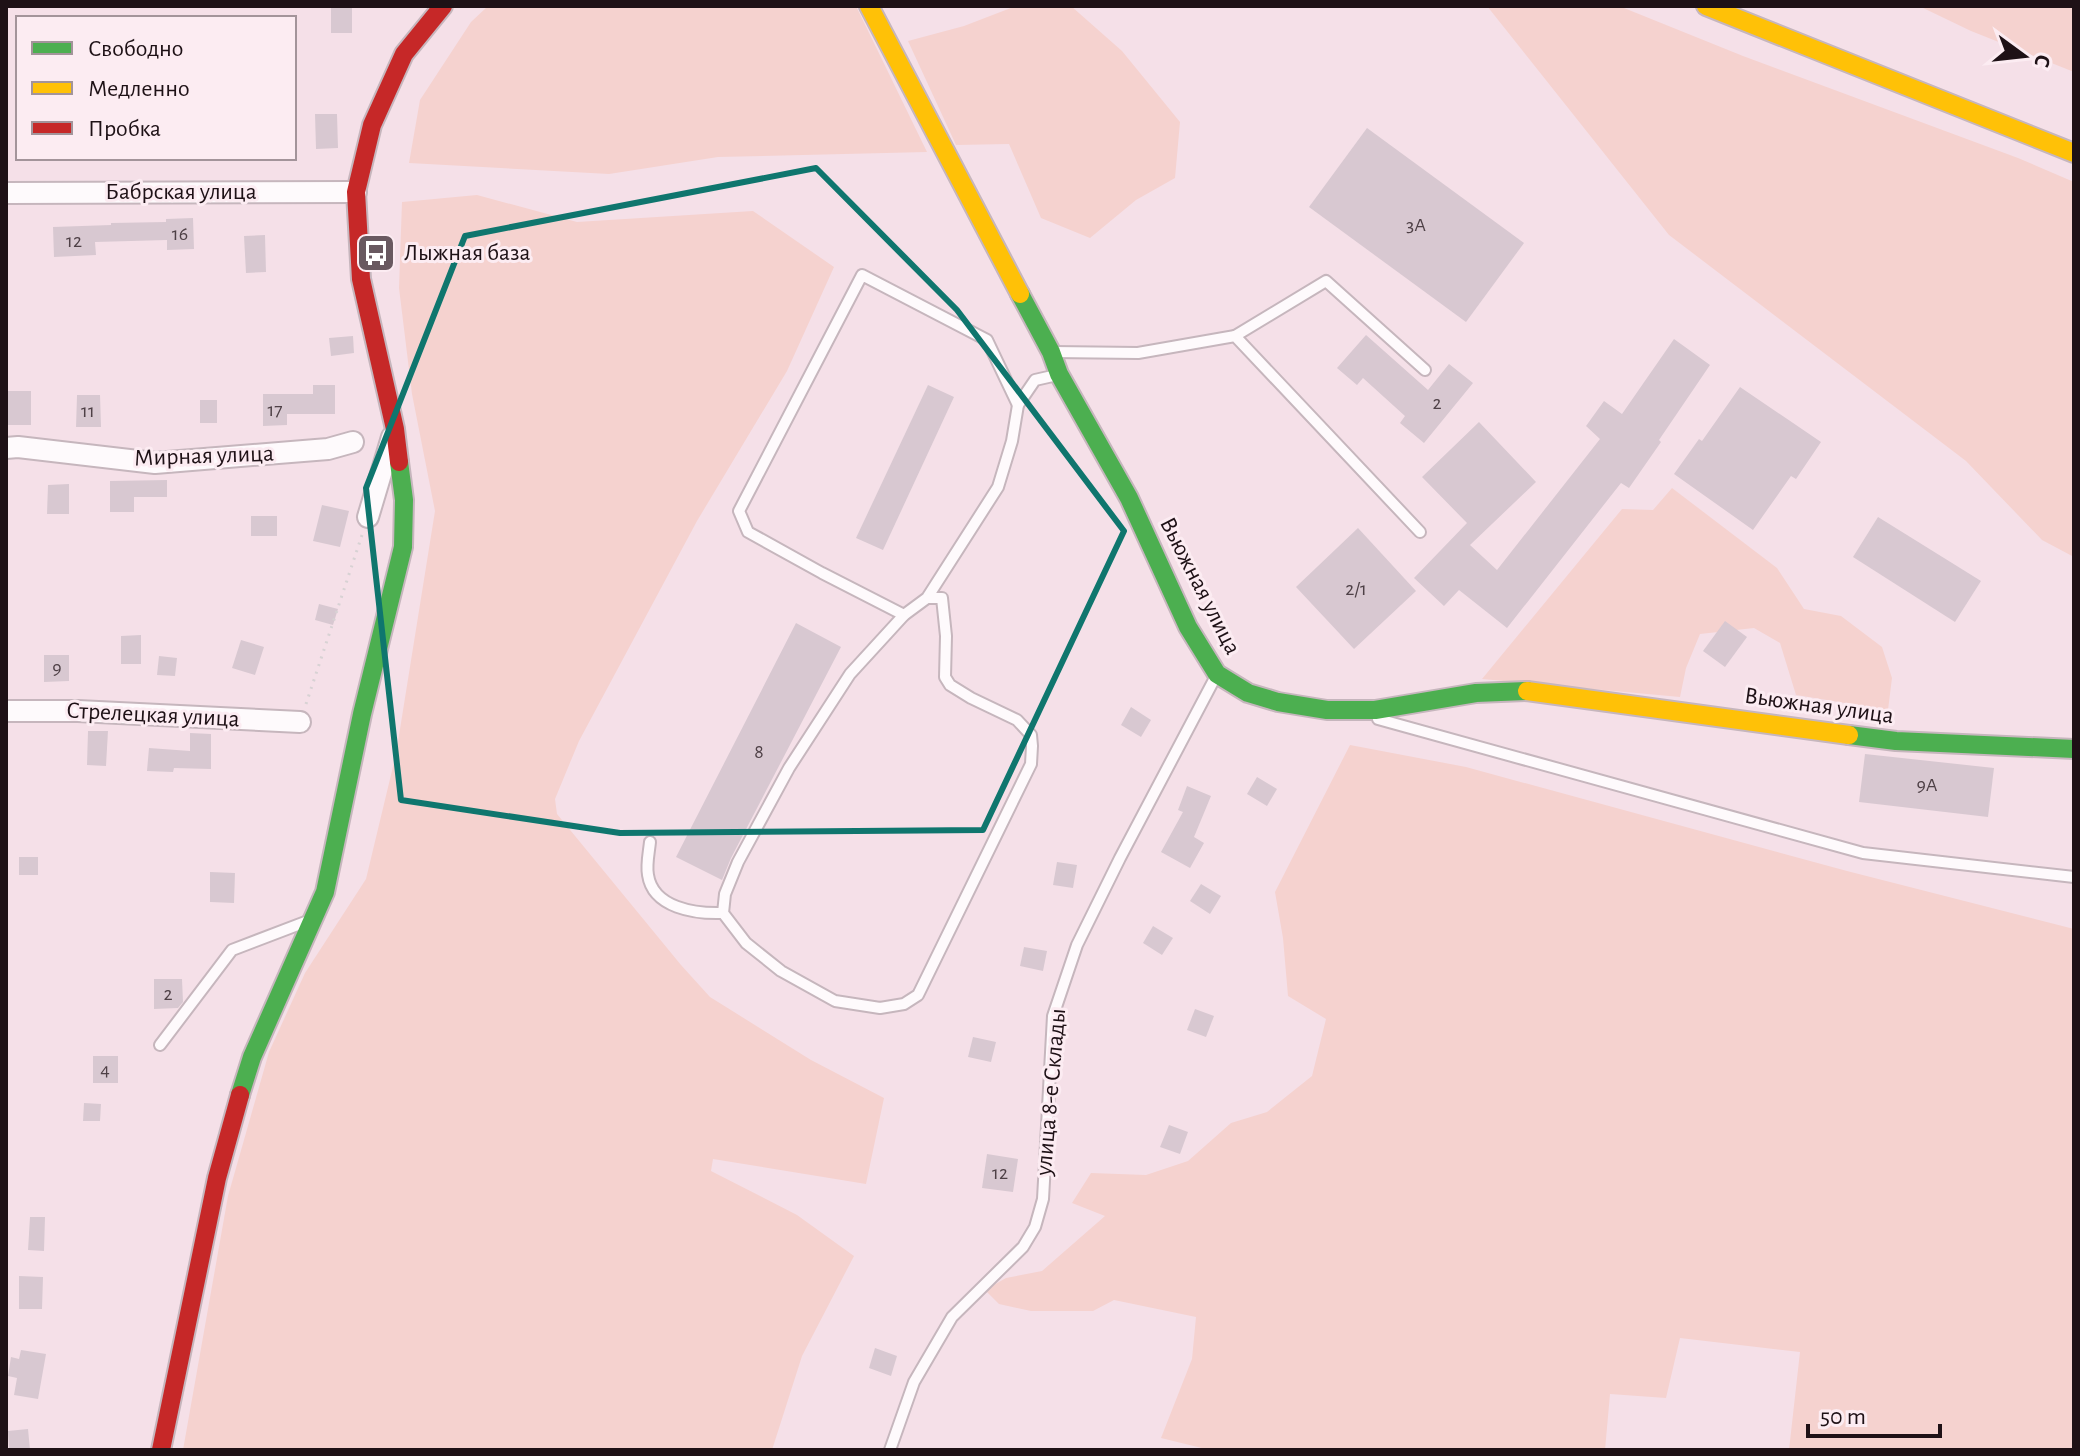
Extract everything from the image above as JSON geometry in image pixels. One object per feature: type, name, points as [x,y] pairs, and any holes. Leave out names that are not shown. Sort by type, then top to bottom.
[{"type":"street","points":[[161,1450],[217,1178],[233,1117],[252,1057],[325,892],[362,714],[403,547],[404,500],[395,429],[361,279],[356,192],[372,125],[404,54],[443,6]]},
{"type":"street","name":"Вьюжная улица","points":[[869,6],[1051,352],[1059,374],[1129,498],[1188,627],[1217,674],[1248,693],[1278,702],[1327,710],[1375,710],[1476,693],[1525,691],[1896,741],[2074,749]]},
{"type":"street","points":[[1706,6],[2074,153]]},
{"type":"street","name":"Бабрская улица","points":[[6,193],[356,192]]},
{"type":"street","points":[[368,517],[395,429]]},
{"type":"street","name":"Мирная улица","points":[[6,448],[155,463],[328,449],[353,442]]},
{"type":"street","name":"Стрелецкая улица","points":[[6,711],[78,711],[300,722]]},
{"type":"lane","points":[[904,615],[748,532],[739,511],[862,275],[987,340],[1018,405]]},
{"type":"lane","points":[[1051,352],[1138,353],[1235,336],[1326,281],[1425,370]]},
{"type":"lane","points":[[1235,336],[1420,532]]},
{"type":"lane","points":[[927,598],[942,598],[946,636],[945,677],[950,685],[1017,720],[1031,735],[1031,764],[918,995],[904,1004],[880,1008],[835,1001],[781,971],[746,943],[723,913],[725,894],[738,862],[789,768],[850,674],[904,615],[927,598],[998,487],[1012,441],[1018,405],[1035,380],[1059,374]]},
{"type":"lane","name":"улица 8-е Склады","points":[[890,1450],[914,1382],[952,1317],[1023,1247],[1035,1227],[1043,1199],[1053,1016],[1077,945],[1217,674]]},
{"type":"lane","points":[[1345,710],[1863,853],[2074,877]]},
{"type":"lane","points":[[650,842],[647,876],[659,897],[679,908],[704,914],[723,913]]},
{"type":"lane","points":[[160,1045],[232,950],[313,918]]},
{"type":"path","points":[[300,722],[368,517]]},
{"type":"highlighted area","points":[[816,168],[957,310],[1124,531],[983,830],[620,833],[401,800],[366,488],[465,236]]},
{"type":"shaded area","points":[[488,6],[856,6],[927,152],[718,157],[609,174],[409,163],[420,100],[471,22]]},
{"type":"shaded area","points":[[1016,6],[1071,6],[1122,51],[1180,122],[1175,178],[1136,200],[1090,238],[1041,218],[1009,144],[956,145],[908,41],[964,26]]},
{"type":"shaded area","points":[[1487,6],[1619,6],[2074,182],[2074,557],[2042,540],[1966,461],[1669,235]]},
{"type":"shaded area","points":[[1919,6],[2074,6],[2074,72],[1971,31]]},
{"type":"shaded area","points":[[477,195],[577,222],[753,211],[834,267],[787,371],[697,521],[579,741],[555,799],[557,814],[710,997],[811,1060],[884,1098],[866,1184],[713,1159],[711,1171],[797,1215],[854,1256],[802,1356],[772,1450],[183,1450],[228,1196],[269,1052],[305,973],[366,879],[396,754],[435,511],[412,394],[399,288],[402,202]]},
{"type":"shaded area","points":[[1672,488],[1777,568],[1804,609],[1841,616],[1882,647],[1892,678],[1888,710],[1796,695],[1780,643],[1754,628],[1700,634],[1686,668],[1680,697],[1482,679],[1622,509],[1653,510]]},
{"type":"shaded area","points":[[1350,745],[1466,767],[2074,929],[2074,1450],[1789,1450],[1800,1352],[1680,1338],[1666,1398],[1610,1394],[1605,1450],[1210,1450],[1161,1438],[1192,1359],[1196,1317],[1114,1300],[1093,1311],[1031,1311],[999,1304],[985,1290],[1006,1278],[1042,1271],[1105,1216],[1072,1203],[1091,1173],[1146,1175],[1188,1161],[1231,1123],[1267,1112],[1312,1076],[1326,1019],[1288,996],[1275,892]]},
{"type":"building","points":[[331,7],[352,7],[352,33],[331,33]]},
{"type":"building","points":[[315,114],[337,114],[338,148],[316,149]]},
{"type":"building","points":[[1367,128],[1524,243],[1466,322],[1309,207]]},
{"type":"building","points":[[193,218],[194,249],[167,250],[167,240],[95,242],[96,255],[54,257],[53,227]]},
{"type":"building","points":[[265,235],[266,272],[246,273],[244,236]]},
{"type":"building","points":[[1366,335],[1428,390],[1449,364],[1473,383],[1424,443],[1400,423],[1405,416],[1363,378],[1357,385],[1337,368]]},
{"type":"building","points":[[353,336],[354,353],[331,356],[329,338]]},
{"type":"building","points":[[1674,339],[1710,365],[1629,488],[1621,483],[1507,628],[1459,590],[1444,606],[1414,578],[1467,523],[1422,477],[1479,422],[1536,482],[1470,545],[1497,570],[1600,439],[1586,426],[1604,401],[1622,414]]},
{"type":"building","points":[[313,385],[335,385],[335,414],[287,414],[287,425],[263,426],[263,394],[313,394]]},
{"type":"building","points":[[928,385],[954,397],[883,550],[856,538]]},
{"type":"building","points":[[1740,387],[1821,442],[1796,479],[1791,476],[1753,530],[1674,474]]},
{"type":"building","points":[[6,391],[31,391],[31,425],[6,425]]},
{"type":"building","points":[[77,395],[100,395],[101,427],[76,427]]},
{"type":"building","points":[[200,400],[217,400],[217,423],[200,423]]},
{"type":"building","points":[[167,480],[167,497],[134,497],[134,512],[110,512],[110,481]]},
{"type":"building","points":[[69,484],[69,514],[47,514],[48,485]]},
{"type":"building","points":[[322,505],[349,511],[340,547],[313,541]]},
{"type":"building","points":[[251,516],[277,516],[277,536],[251,536]]},
{"type":"building","points":[[1878,517],[1981,581],[1955,622],[1853,557]]},
{"type":"building","points":[[1358,528],[1416,591],[1354,649],[1296,587]]},
{"type":"building","points":[[319,604],[338,609],[333,625],[315,620]]},
{"type":"building","points":[[1725,621],[1747,637],[1725,667],[1703,651]]},
{"type":"building","points":[[796,623],[841,647],[722,880],[676,857]]},
{"type":"building","points":[[141,635],[141,664],[121,664],[121,636]]},
{"type":"building","points":[[241,640],[264,647],[255,675],[232,668]]},
{"type":"building","points":[[44,655],[69,655],[69,681],[44,682]]},
{"type":"building","points":[[159,656],[177,658],[175,676],[157,675]]},
{"type":"building","points":[[1131,707],[1151,720],[1141,737],[1121,725]]},
{"type":"building","points":[[88,731],[108,731],[106,766],[87,765]]},
{"type":"building","points":[[190,733],[211,734],[211,769],[147,771],[149,748],[190,751]]},
{"type":"building","points":[[1865,754],[1994,768],[1988,817],[1859,802]]},
{"type":"building","points":[[1257,777],[1277,789],[1267,806],[1247,794]]},
{"type":"building","points":[[1187,786],[1211,796],[1194,837],[1204,843],[1190,868],[1161,852],[1183,812],[1178,810]]},
{"type":"building","points":[[19,857],[38,857],[38,875],[19,875]]},
{"type":"building","points":[[1057,862],[1077,865],[1073,888],[1053,885]]},
{"type":"building","points":[[210,872],[235,873],[234,903],[210,902]]},
{"type":"building","points":[[1201,884],[1221,896],[1210,914],[1190,901]]},
{"type":"building","points":[[1153,926],[1173,938],[1162,955],[1143,943]]},
{"type":"building","points":[[1024,947],[1047,951],[1043,971],[1020,966]]},
{"type":"building","points":[[154,979],[182,979],[183,1002],[178,1008],[154,1009]]},
{"type":"building","points":[[1195,1009],[1214,1016],[1206,1037],[1187,1030]]},
{"type":"building","points":[[973,1037],[996,1042],[991,1062],[968,1057]]},
{"type":"building","points":[[93,1056],[118,1056],[118,1083],[93,1083]]},
{"type":"building","points":[[84,1103],[101,1104],[100,1121],[83,1121]]},
{"type":"building","points":[[1169,1125],[1188,1132],[1180,1154],[1160,1147]]},
{"type":"building","points":[[987,1154],[1018,1159],[1013,1192],[982,1188]]},
{"type":"building","points":[[30,1217],[45,1217],[44,1251],[28,1250]]},
{"type":"building","points":[[19,1276],[43,1277],[42,1309],[19,1309]]},
{"type":"building","points":[[875,1348],[897,1356],[891,1376],[869,1368]]},
{"type":"building","points":[[21,1350],[46,1354],[38,1399],[14,1395],[17,1378],[8,1376],[11,1357],[19,1359]]},
{"type":"building","points":[[28,1429],[30,1450],[9,1450],[8,1431]]},
{"type":"traffic: fast","points":[[1020,294],[1051,352],[1059,374],[1129,498],[1188,627],[1217,674],[1248,693],[1278,702],[1327,710],[1375,710],[1476,693],[1527,691]]},
{"type":"traffic: fast","points":[[240,1095],[252,1057],[325,892],[362,714],[403,547],[404,500],[399,462]]},
{"type":"traffic: fast","points":[[1849,735],[1896,741],[2074,749]]},
{"type":"traffic: slow","points":[[869,6],[1020,294]]},
{"type":"traffic: slow","points":[[1706,6],[2074,153]]},
{"type":"traffic: slow","points":[[1527,691],[1849,735]]},
{"type":"traffic: jam","points":[[399,462],[395,429],[361,279],[356,192],[372,125],[404,54],[443,6]]},
{"type":"traffic: jam","points":[[161,1450],[217,1178],[240,1095]]},
{"type":"place","name":"Лыжная база","points":[[376,253]]}]
